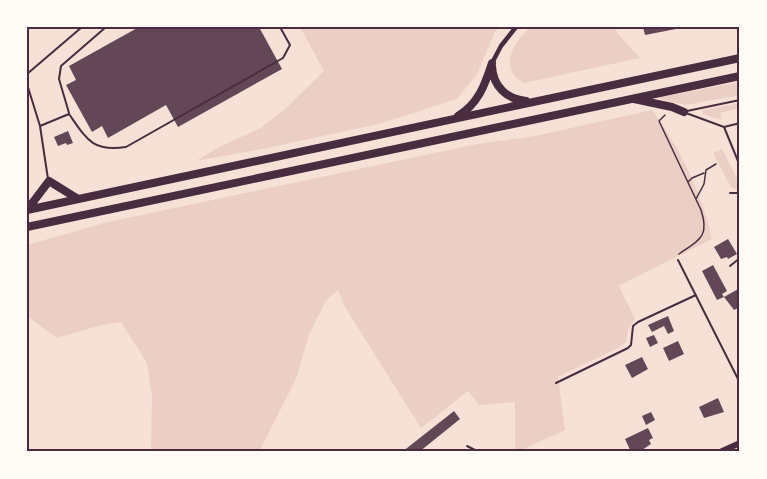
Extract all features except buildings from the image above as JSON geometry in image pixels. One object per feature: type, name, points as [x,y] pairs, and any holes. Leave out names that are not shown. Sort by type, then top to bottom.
[{"type":"main road","points":[[27,210],[740,58]]},
{"type":"main road","points":[[492,63],[495,81],[504,93],[519,100],[537,101]]},
{"type":"main road","points":[[454,118],[478,97],[486,84],[492,63]]},
{"type":"main road","points":[[27,227],[740,76]]},
{"type":"main road","points":[[630,98],[672,106],[684,112]]},
{"type":"main road","points":[[27,210],[49,181],[78,199]]},
{"type":"street","points":[[492,63],[516,27]]},
{"type":"street","points":[[720,452],[740,442]]},
{"type":"lane","points":[[27,74],[82,27]]},
{"type":"lane","points":[[106,27],[61,66],[59,79],[69,114],[82,132],[96,145],[107,150],[126,147],[284,58],[290,45],[280,27]]},
{"type":"lane","points":[[27,84],[40,126],[49,181]]},
{"type":"lane","points":[[684,112],[740,100]]},
{"type":"lane","points":[[684,112],[724,127],[740,123]]},
{"type":"lane","points":[[40,126],[69,114]]},
{"type":"lane","points":[[724,127],[740,166]]},
{"type":"lane","points":[[730,193],[740,193]]},
{"type":"lane","points":[[730,266],[740,258]]},
{"type":"lane","points":[[678,260],[740,383]]},
{"type":"lane","points":[[556,383],[628,348],[631,345],[633,326],[638,322],[696,295]]},
{"type":"lane","points":[[467,446],[479,452]]},
{"type":"path","points":[[672,106],[659,121],[696,199],[705,224],[704,232],[696,244],[677,256],[678,260]]},
{"type":"path","points":[[688,182],[716,164]]},
{"type":"path","points":[[696,199],[705,184],[705,173]]},
{"type":"shaded area","points":[[300,27],[500,27],[495,32],[477,74],[457,99],[379,124],[196,161],[221,146],[259,129],[284,110],[324,71]]},
{"type":"shaded area","points":[[531,27],[616,27],[617,33],[640,58],[524,83],[511,70],[511,55],[519,40]]},
{"type":"shaded area","points":[[740,82],[740,95],[686,105],[660,99],[660,97]]},
{"type":"shaded area","points":[[740,103],[740,108],[720,113],[722,120],[702,112],[703,110]]},
{"type":"shaded area","points":[[652,110],[672,140],[689,172],[712,239],[619,286],[635,319],[628,329],[626,342],[558,377],[565,430],[517,452],[515,452],[515,402],[479,405],[468,391],[421,428],[346,309],[338,290],[325,302],[309,335],[296,379],[259,452],[151,452],[152,396],[147,363],[121,322],[57,338],[27,316],[27,245],[108,222],[477,144],[535,136]]},
{"type":"shaded area","points":[[722,149],[740,184],[738,190],[731,187],[713,153]]}]
